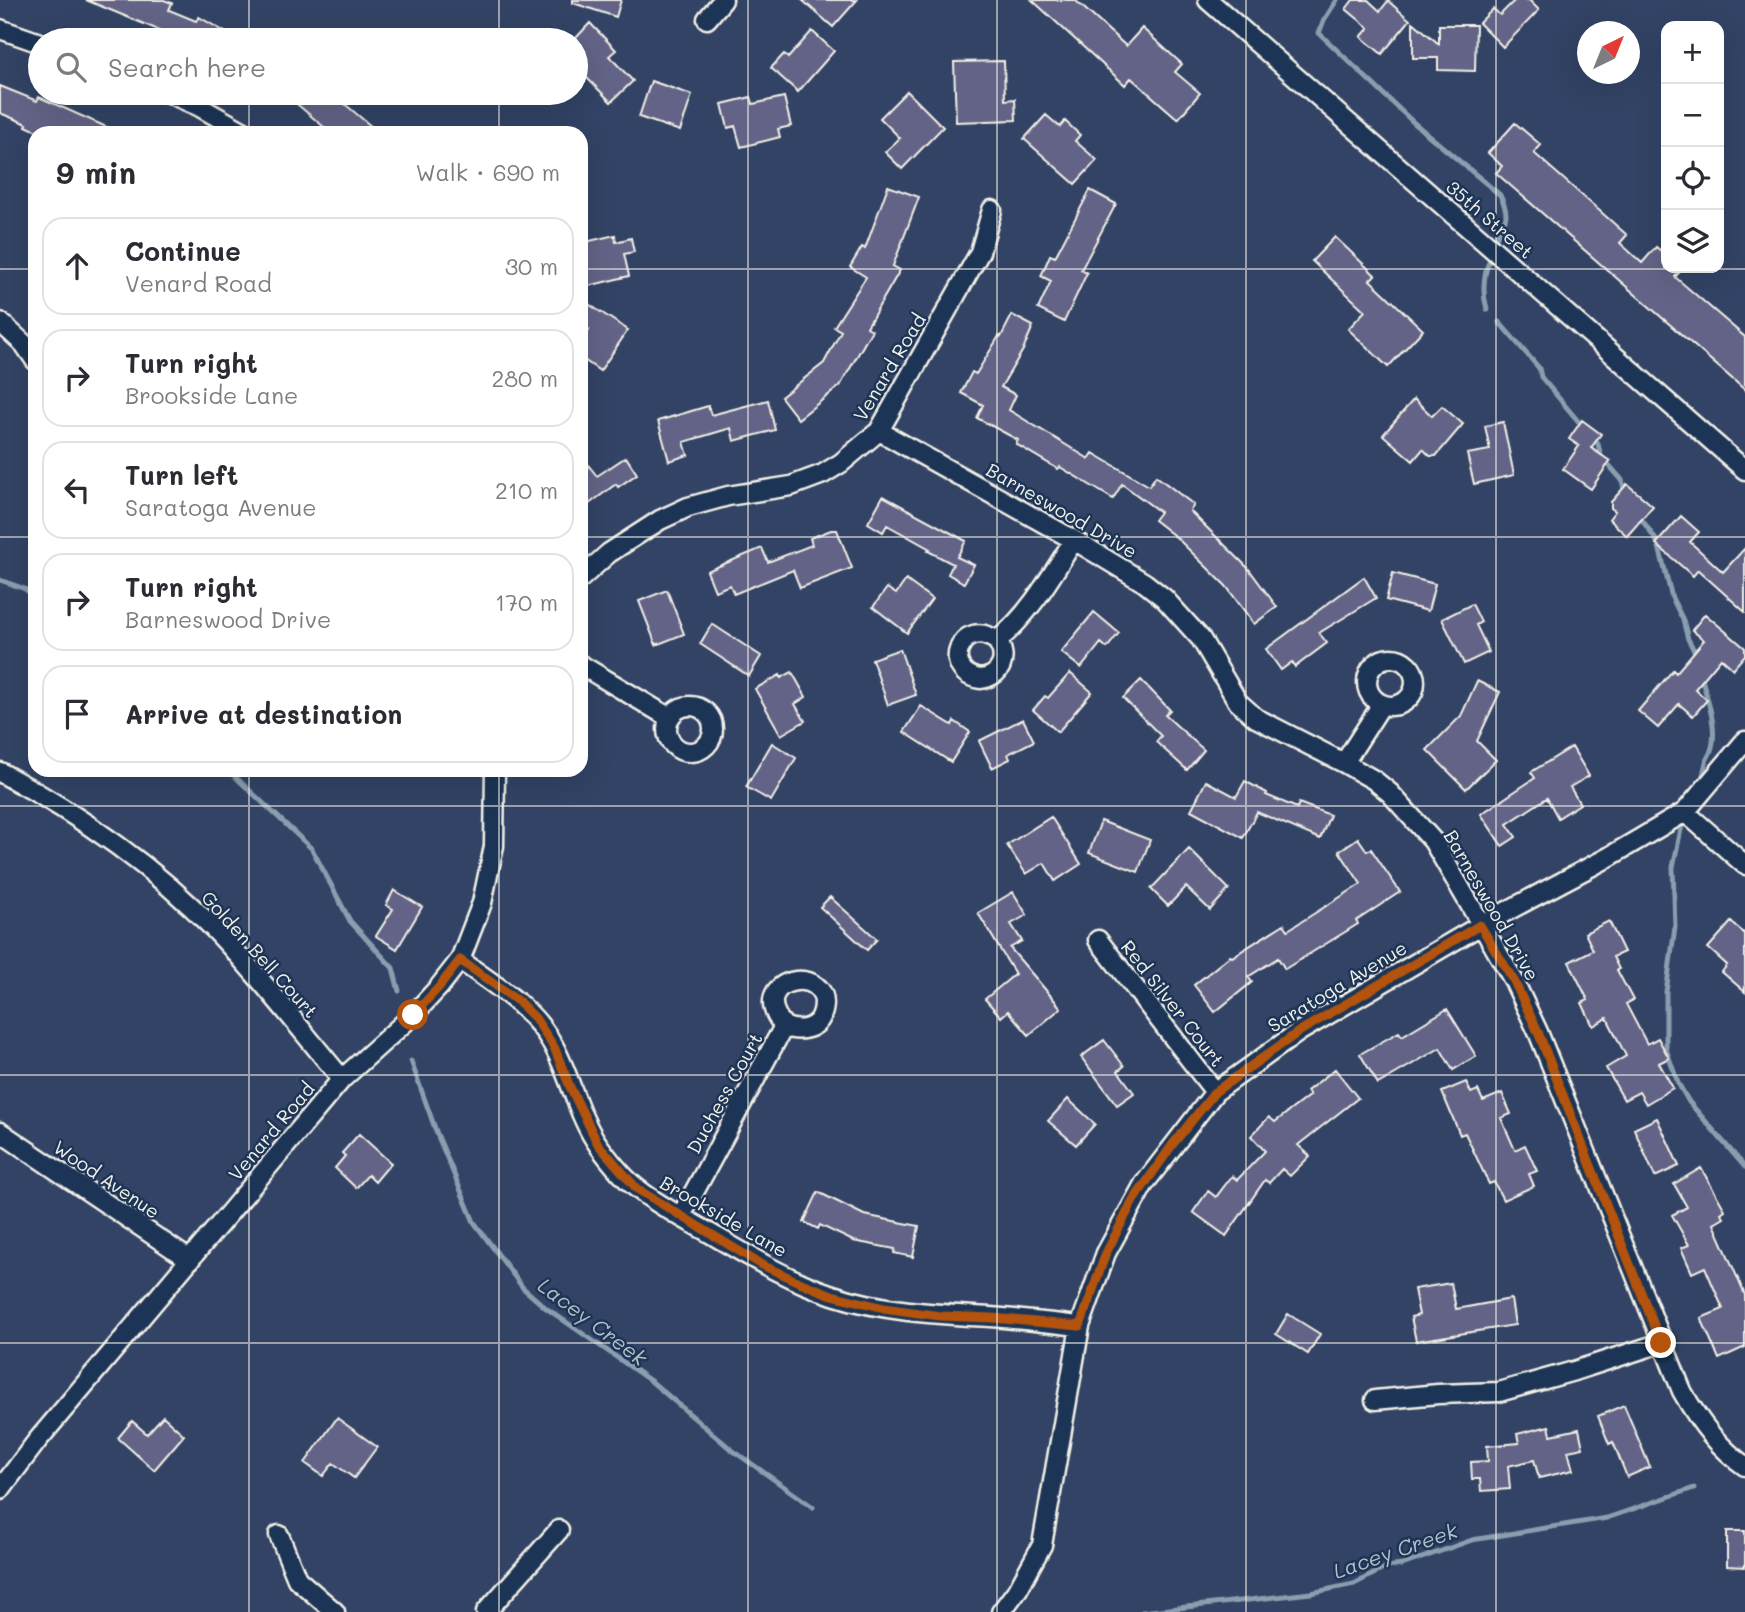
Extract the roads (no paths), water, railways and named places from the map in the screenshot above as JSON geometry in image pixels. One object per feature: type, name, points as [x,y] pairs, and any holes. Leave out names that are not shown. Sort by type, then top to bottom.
[{"type":"street","points":[[706,19],[723,0]]},
{"type":"street","name":"35th Street","points":[[1208,0],[1745,470]]},
{"type":"street","points":[[0,29],[28,39]]},
{"type":"street","points":[[196,105],[234,126]]},
{"type":"street","name":"Venard Road","points":[[588,572],[609,553],[660,520],[688,507],[728,496],[791,486],[823,474],[841,463],[878,431],[980,252],[992,210]]},
{"type":"street","points":[[0,322],[28,350]]},
{"type":"street","name":"Barneswood Drive","points":[[878,431],[1074,540],[1145,583],[1164,598],[1200,639],[1238,702],[1256,718],[1374,780],[1411,815],[1433,841],[1514,981],[1538,1032],[1682,1391],[1698,1418],[1723,1447],[1745,1466]]},
{"type":"street","points":[[997,640],[1031,608],[1074,540]]},
{"type":"street","points":[[588,669],[670,718]]},
{"type":"street","points":[[1344,763],[1382,704]]},
{"type":"street","name":"Saratoga Avenue","points":[[1000,1612],[1018,1589],[1042,1545],[1080,1326],[1106,1253],[1133,1201],[1173,1144],[1215,1092],[1300,1031],[1480,925],[1606,858],[1685,812],[1745,741]]},
{"type":"street","name":"Golden Bell Court","points":[[0,772],[87,823],[138,860],[186,901],[216,930],[342,1079]]},
{"type":"street","name":"Venard Road","points":[[0,1490],[37,1441],[342,1079],[413,1015],[460,960],[482,903],[494,846],[495,777]]},
{"type":"street","points":[[1685,812],[1745,865]]},
{"type":"street","name":"Red Silver Court","points":[[1098,940],[1215,1092]]},
{"type":"street","name":"Brookside Lane","points":[[460,960],[519,1002],[535,1018],[554,1047],[574,1097],[598,1144],[637,1189],[762,1265],[801,1283],[855,1302],[903,1312],[1080,1326]]},
{"type":"street","name":"Duchess Court","points":[[681,1216],[784,1026]]},
{"type":"street","name":"Wood Avenue","points":[[0,1132],[190,1260]]},
{"type":"street","points":[[1375,1400],[1499,1392],[1661,1343]]},
{"type":"street","points":[[486,1612],[559,1530]]},
{"type":"street","points":[[279,1535],[297,1578],[335,1612]]},
{"type":"waterway","points":[[1337,0],[1319,33],[1414,123],[1500,195],[1506,215],[1494,242]]},
{"type":"waterway","points":[[1487,309],[1484,280],[1493,252]]},
{"type":"waterway","points":[[1499,322],[1539,368],[1541,377],[1584,428]]},
{"type":"waterway","points":[[1593,438],[1598,444],[1601,456],[1622,480],[1625,494]]},
{"type":"waterway","points":[[1638,514],[1658,543],[1672,598],[1697,656]]},
{"type":"waterway","name":"Lacey Creek","points":[[0,580],[28,591]]},
{"type":"waterway","points":[[1699,783],[1714,734],[1701,675]]},
{"type":"waterway","name":"Lacey Creek","points":[[235,777],[312,849],[350,921],[393,968],[399,991]]},
{"type":"waterway","points":[[1683,820],[1673,867],[1675,927],[1666,992],[1666,1049],[1678,1083],[1689,1102],[1745,1167]]},
{"type":"waterway","name":"Lacey Creek","points":[[411,1061],[437,1134],[474,1222],[523,1288],[546,1308],[652,1382],[732,1450],[813,1507]]},
{"type":"waterway","name":"Lacey Creek","points":[[1142,1612],[1311,1593],[1354,1584],[1387,1567],[1402,1565],[1472,1540],[1607,1518],[1694,1488]]}]
